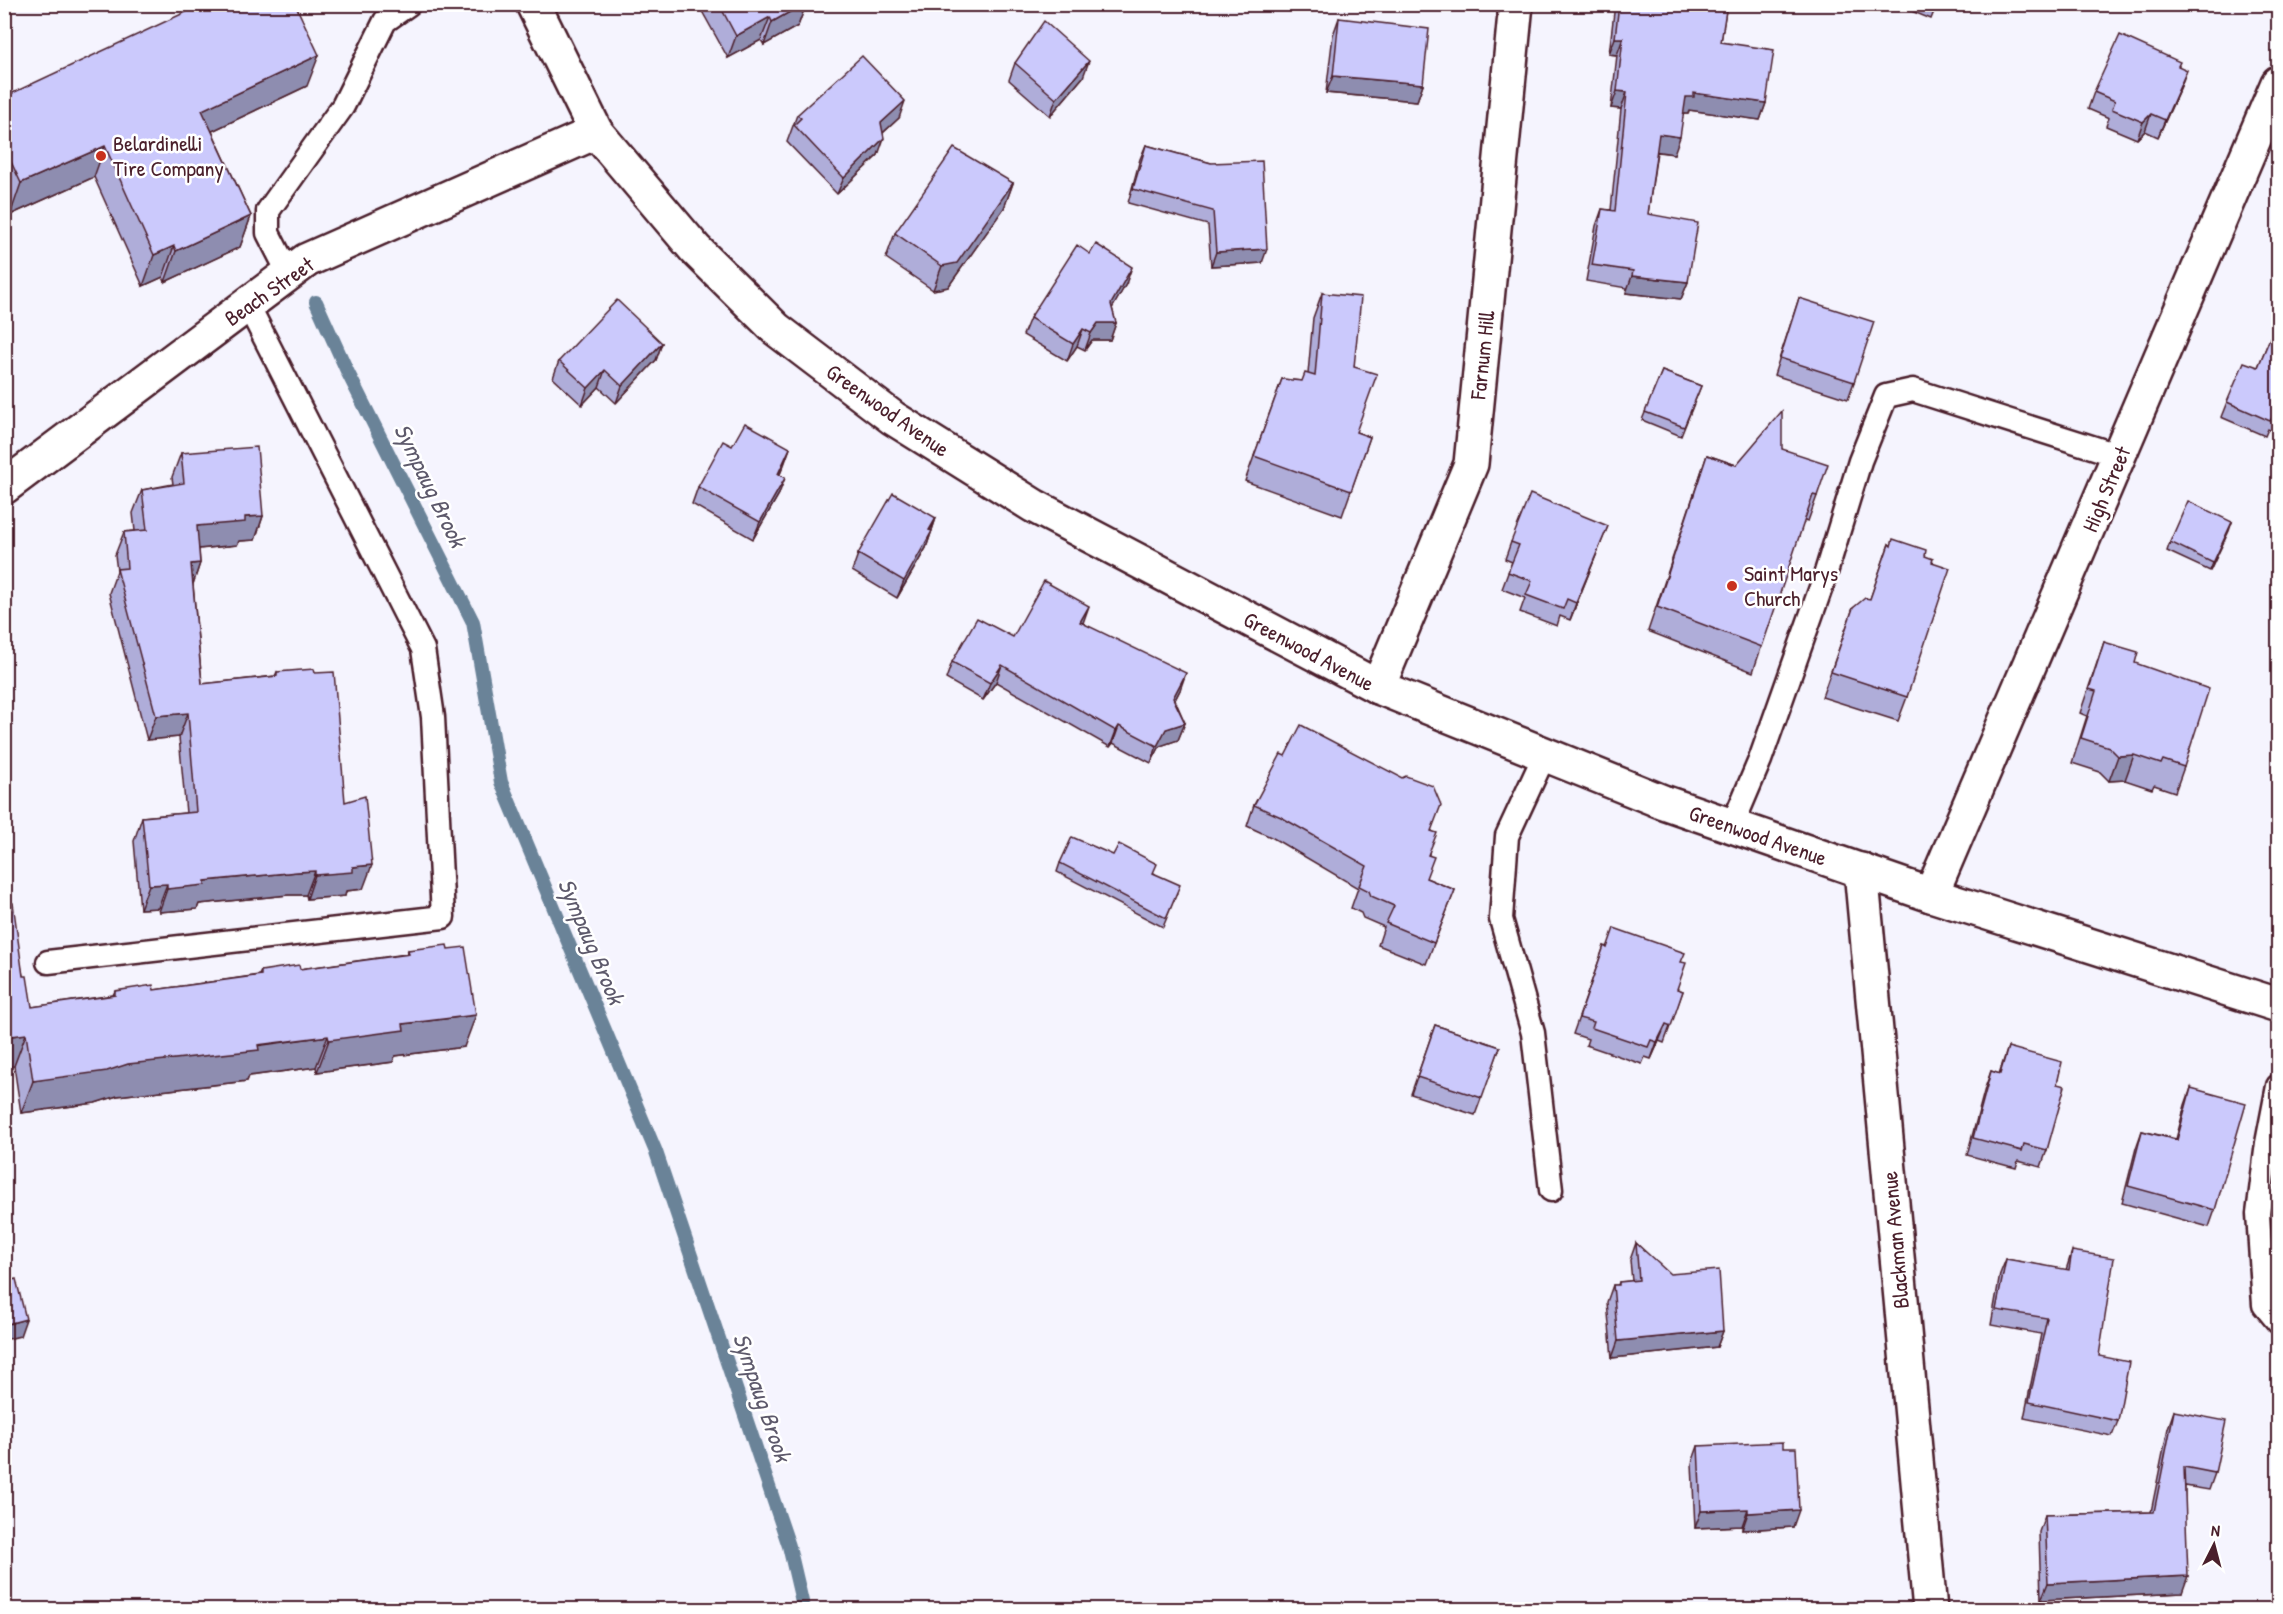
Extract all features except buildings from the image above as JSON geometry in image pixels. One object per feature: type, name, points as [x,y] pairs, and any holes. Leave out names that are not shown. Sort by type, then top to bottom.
[{"type":"street","name":"Greenwood Avenue","points":[[533,4],[596,132],[695,249],[776,329],[893,418],[1034,506],[1378,687],[1663,802],[1931,895],[2278,1005]]},
{"type":"street","name":"Farnum Hill","points":[[1378,687],[1471,464],[1516,4]]},
{"type":"street","name":"High Street","points":[[1931,895],[2278,83]]},
{"type":"street","name":"Beach Street","points":[[4,487],[307,260],[596,132]]},
{"type":"street","name":"Blackman Avenue","points":[[1861,870],[1930,1610]]},
{"type":"lane","points":[[289,274],[268,233],[268,211],[343,106],[385,21],[409,4]]},
{"type":"lane","points":[[48,962],[443,917],[433,717],[423,649],[248,305]]},
{"type":"lane","points":[[1732,826],[1760,760],[1824,579],[1860,462],[1886,396],[1913,390],[2120,456]]},
{"type":"lane","points":[[1545,754],[1507,836],[1501,919],[1533,1033],[1551,1190]]},
{"type":"lane","points":[[2278,1086],[2267,1143],[2258,1214],[2264,1305],[2278,1322]]},
{"type":"waterway","name":"Sympaug Brook","points":[[316,302],[348,373],[473,622],[501,782],[656,1152],[789,1546],[804,1610]]},
{"type":"place","name":"Belardinelli Tire Company","points":[[101,156]]},
{"type":"place","name":"Saint Marys Church","points":[[1732,586]]}]
